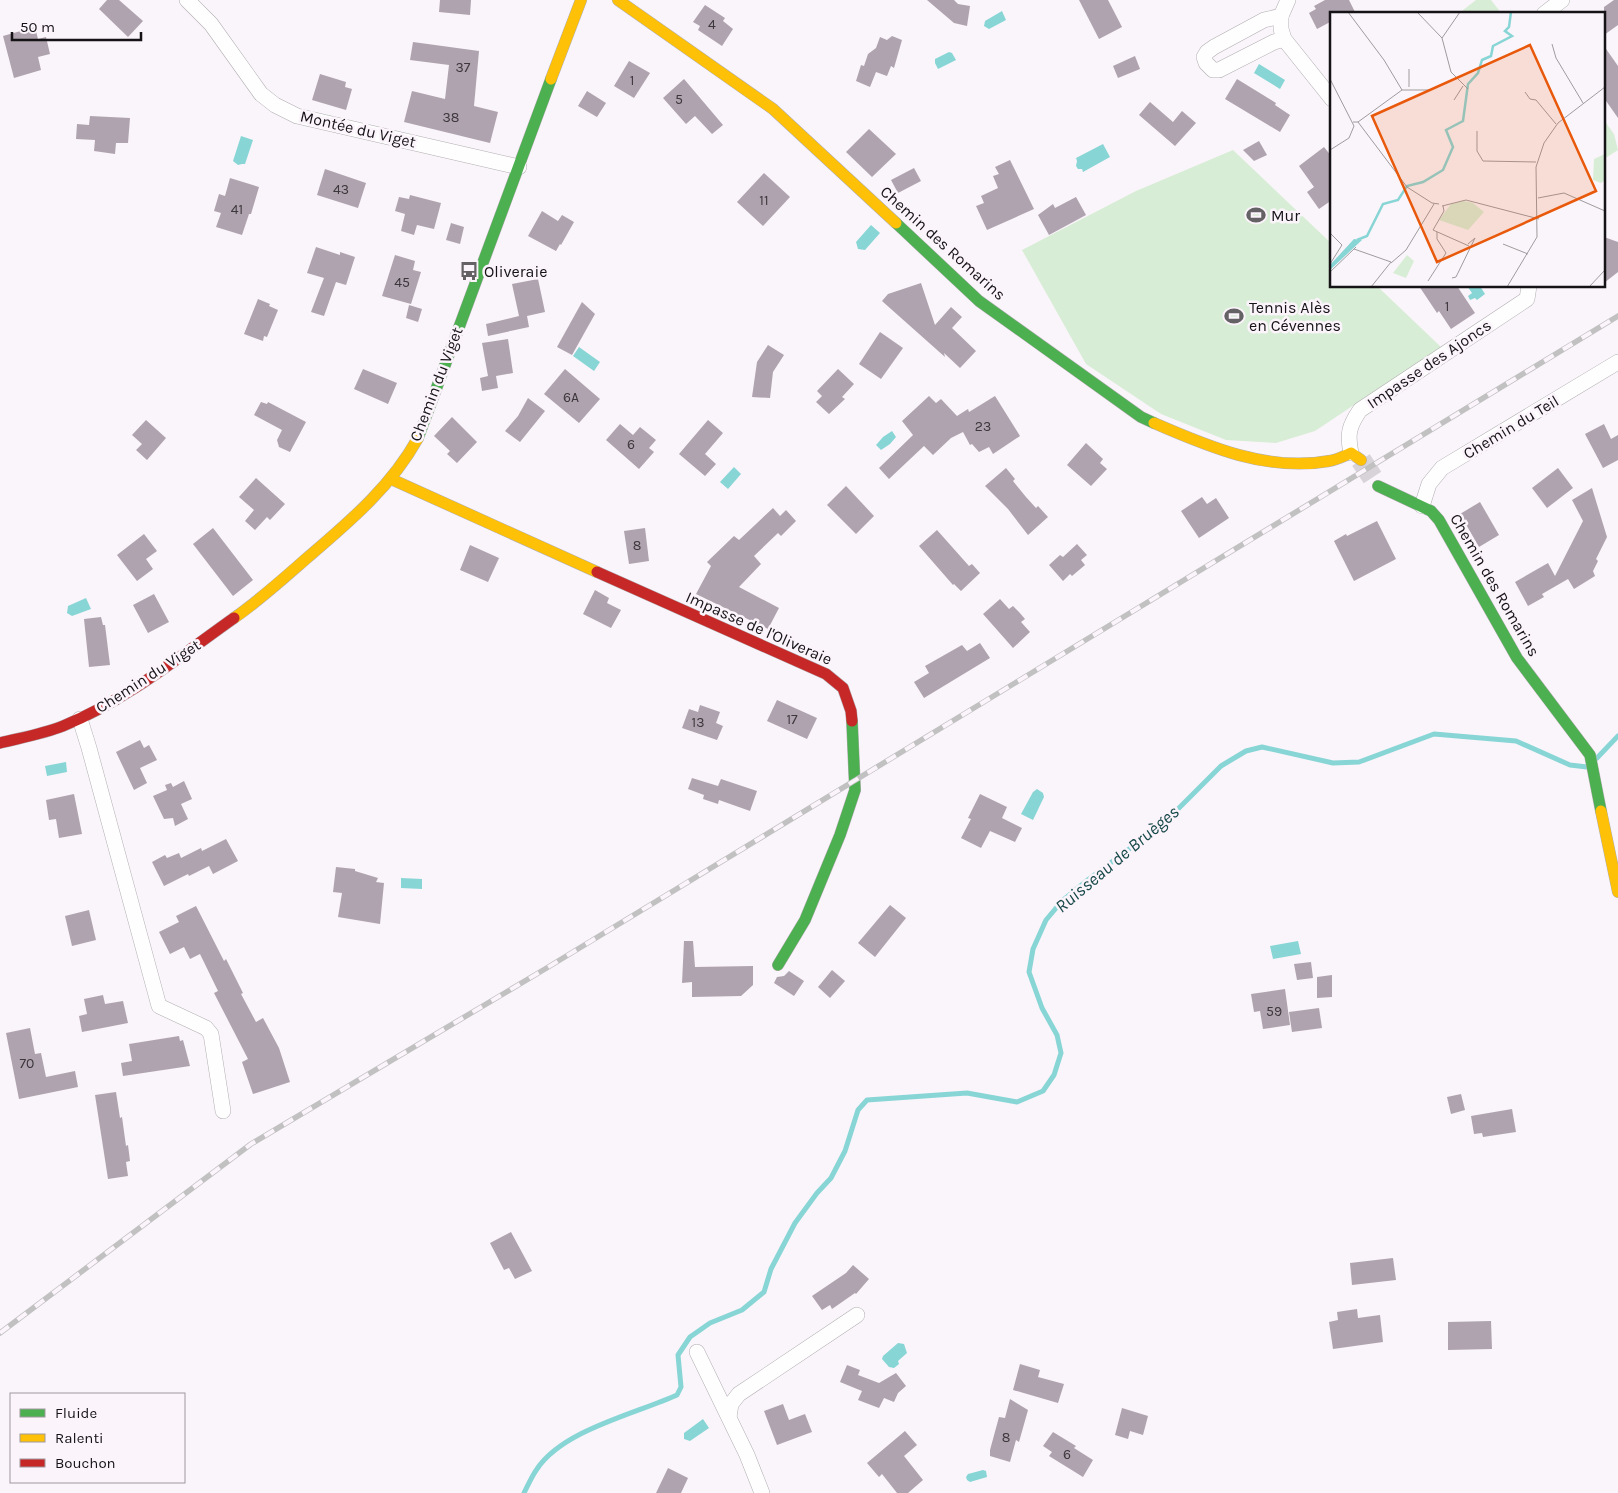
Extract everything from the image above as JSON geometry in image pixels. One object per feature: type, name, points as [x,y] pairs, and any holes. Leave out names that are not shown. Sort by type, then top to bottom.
[{"type":"street","name":"Montée du Viget","points":[[187,0],[211,24],[260,94],[275,105],[297,116],[519,167]]},
{"type":"street","name":"Chemin du Viget","points":[[0,743],[61,727],[80,719],[149,678],[254,604],[356,516],[391,479],[417,439],[581,0]]},
{"type":"street","name":"Chemin des Romarins","points":[[618,0],[773,109],[979,301],[1141,417],[1204,445],[1244,457],[1298,464],[1356,456]]},
{"type":"street","points":[[1288,0],[1280,16],[1284,39],[1330,96]]},
{"type":"street","points":[[1547,12],[1562,0]]},
{"type":"street","points":[[1280,16],[1264,20],[1214,47],[1204,57],[1206,63],[1213,70],[1219,70],[1274,42],[1284,39]]},
{"type":"street","name":"Impasse des Ajoncs","points":[[1356,456],[1348,441],[1350,425],[1360,410],[1527,298],[1529,288]]},
{"type":"street","name":"Chemin du Teil","points":[[1422,506],[1429,484],[1442,468],[1618,362]]},
{"type":"street","name":"Impasse de l'Oliveraie","points":[[391,479],[826,674],[843,688],[850,711],[855,790],[840,835],[805,920],[778,965]]},
{"type":"street","name":"Chemin des Romarins","points":[[1378,486],[1431,511],[1439,520],[1517,658],[1590,755],[1618,892]]},
{"type":"street","name":"Chemin du Viget","points":[[80,719],[159,1006],[206,1028],[211,1034],[223,1111]]},
{"type":"street","points":[[729,1417],[731,1404],[740,1394],[857,1315]]},
{"type":"street","points":[[697,1352],[747,1455],[762,1493]]},
{"type":"green space","points":[[1476,0],[1491,0],[1500,12],[1461,12]]},
{"type":"green space","points":[[1606,123],[1614,134],[1618,150],[1606,158]]},
{"type":"green space","name":"Tennis Alès en Cévennes","points":[[1233,150],[1330,242],[1330,288],[1379,288],[1441,347],[1315,431],[1276,443],[1226,440],[1161,414],[1086,364],[1022,250],[1136,191]]},
{"type":"water","points":[[1002,11],[1006,20],[989,29],[984,26],[985,21]]},
{"type":"water","points":[[949,52],[952,53],[956,60],[938,69],[935,59]]},
{"type":"water","points":[[1259,64],[1285,80],[1280,89],[1254,73]]},
{"type":"water","points":[[241,136],[253,140],[245,164],[238,165],[233,161]]},
{"type":"water","points":[[1103,144],[1110,157],[1083,172],[1082,169],[1078,169],[1076,158]]},
{"type":"water","points":[[871,225],[880,233],[865,250],[858,249],[856,242]]},
{"type":"water","points":[[1468,288],[1481,288],[1485,294],[1477,300],[1475,298],[1470,300],[1468,296],[1472,293]]},
{"type":"water","points":[[579,347],[600,362],[594,371],[573,356]]},
{"type":"water","points":[[892,431],[896,437],[881,450],[876,445]]},
{"type":"water","points":[[734,467],[741,474],[728,489],[720,482]]},
{"type":"water","points":[[86,598],[91,609],[72,616],[67,613],[68,606]]},
{"type":"water","points":[[66,762],[67,772],[47,776],[45,766]]},
{"type":"water","points":[[1037,789],[1043,793],[1044,797],[1033,820],[1021,814],[1033,792]]},
{"type":"water","points":[[401,878],[422,879],[422,889],[401,888]]},
{"type":"water","points":[[1298,941],[1301,954],[1273,959],[1270,946]]},
{"type":"water","points":[[898,1343],[904,1344],[907,1353],[898,1361],[899,1364],[894,1368],[889,1367],[882,1359],[883,1356]]},
{"type":"water","points":[[703,1419],[709,1428],[690,1441],[684,1439],[684,1433]]},
{"type":"water","points":[[986,1471],[987,1477],[970,1482],[967,1480],[968,1474]]},
{"type":"building","points":[[107,0],[119,0],[143,21],[128,37],[99,9]]},
{"type":"building","points":[[440,0],[471,0],[470,15],[439,12]]},
{"type":"building","points":[[927,0],[954,0],[958,4],[970,6],[967,26],[954,23]]},
{"type":"building","points":[[1079,0],[1108,0],[1122,27],[1099,39]]},
{"type":"building","points":[[1325,0],[1349,0],[1355,12],[1330,12],[1330,22],[1317,29],[1309,13],[1316,9],[1314,6]]},
{"type":"building","points":[[1614,0],[1618,0],[1618,25],[1606,34],[1606,12],[1604,12],[1604,7]]},
{"type":"building","points":[[705,5],[725,18],[723,21],[733,29],[722,46],[698,30],[700,26],[693,22]]},
{"type":"building","points":[[35,27],[38,39],[46,37],[50,54],[38,57],[41,70],[14,78],[3,36]]},
{"type":"building","points":[[892,36],[902,40],[894,68],[891,66],[887,76],[876,72],[870,87],[856,81],[861,65],[864,66],[868,54],[876,48],[880,37],[887,40]]},
{"type":"building","points":[[413,42],[479,51],[474,106],[498,112],[490,143],[404,122],[412,91],[445,99],[449,65],[410,60]]},
{"type":"building","points":[[1606,49],[1618,66],[1618,118],[1606,101]]},
{"type":"building","points":[[1135,56],[1140,69],[1118,78],[1113,66]]},
{"type":"building","points":[[629,61],[650,73],[634,98],[614,86]]},
{"type":"building","points":[[320,74],[346,82],[345,87],[352,89],[346,110],[312,100]]},
{"type":"building","points":[[684,79],[723,125],[712,134],[695,116],[686,124],[663,98]]},
{"type":"building","points":[[1237,79],[1276,103],[1275,105],[1290,115],[1280,132],[1225,99]]},
{"type":"building","points":[[587,91],[606,103],[597,117],[578,106]]},
{"type":"building","points":[[1150,102],[1173,122],[1182,111],[1196,123],[1175,146],[1139,115]]},
{"type":"building","points":[[90,116],[130,118],[128,143],[116,143],[115,154],[94,151],[95,140],[76,139],[77,124],[89,125]]},
{"type":"building","points":[[869,129],[896,154],[872,177],[846,152]]},
{"type":"building","points":[[1259,141],[1267,155],[1254,161],[1243,150]]},
{"type":"building","points":[[1324,147],[1330,154],[1330,201],[1319,209],[1307,192],[1314,187],[1299,166]]},
{"type":"building","points":[[1010,160],[1034,209],[987,230],[976,206],[984,203],[981,196],[998,188],[993,176],[999,174],[995,167]]},
{"type":"building","points":[[914,168],[921,181],[898,193],[891,180]]},
{"type":"building","points":[[325,169],[366,183],[358,208],[317,195]]},
{"type":"building","points":[[764,173],[790,197],[763,226],[737,202]]},
{"type":"building","points":[[230,178],[259,187],[242,235],[216,227],[221,213],[214,211],[219,194],[225,196]]},
{"type":"building","points":[[410,195],[441,203],[434,229],[417,225],[414,235],[401,231],[405,214],[395,211],[399,197],[409,199]]},
{"type":"building","points":[[1076,197],[1086,215],[1049,235],[1038,215],[1053,204],[1055,208]]},
{"type":"building","points":[[542,211],[558,221],[562,215],[574,222],[556,251],[528,236]]},
{"type":"building","points":[[451,223],[464,227],[460,244],[446,240]]},
{"type":"building","points":[[1606,238],[1618,242],[1618,272],[1606,281]]},
{"type":"building","points":[[316,247],[340,255],[340,252],[355,257],[346,285],[336,282],[324,316],[311,312],[324,278],[307,273]]},
{"type":"building","points":[[395,255],[415,261],[413,270],[421,272],[411,304],[382,296]]},
{"type":"building","points":[[538,279],[545,312],[527,316],[529,327],[488,336],[486,324],[519,316],[512,284]]},
{"type":"building","points":[[921,283],[935,325],[951,307],[962,317],[952,328],[976,351],[960,368],[882,301],[888,294]]},
{"type":"building","points":[[1420,288],[1458,288],[1475,313],[1451,329],[1439,311],[1437,313]]},
{"type":"building","points":[[258,299],[278,310],[267,337],[264,336],[263,341],[244,334]]},
{"type":"building","points":[[582,302],[595,314],[572,355],[557,347]]},
{"type":"building","points":[[409,305],[422,309],[418,322],[406,318]]},
{"type":"building","points":[[880,332],[903,348],[881,379],[859,364]]},
{"type":"building","points":[[508,339],[513,373],[496,376],[498,388],[482,391],[480,378],[488,376],[482,343]]},
{"type":"building","points":[[768,345],[784,355],[773,372],[770,398],[752,397],[757,362]]},
{"type":"building","points":[[363,369],[397,383],[388,404],[354,389]]},
{"type":"building","points":[[565,369],[600,399],[579,423],[544,394]]},
{"type":"building","points":[[838,369],[854,384],[842,397],[845,399],[829,414],[816,402],[822,396],[817,391]]},
{"type":"building","points":[[929,396],[936,403],[941,399],[957,416],[968,409],[969,412],[995,396],[1020,436],[993,454],[989,447],[979,452],[972,444],[970,445],[963,432],[951,438],[933,455],[924,446],[889,479],[879,468],[913,435],[902,421]]},
{"type":"building","points":[[528,398],[545,411],[520,442],[505,431],[518,416]]},
{"type":"building","points":[[261,402],[267,404],[268,402],[306,422],[290,452],[279,447],[277,440],[282,430],[254,415]]},
{"type":"building","points":[[452,417],[477,442],[457,463],[447,454],[450,451],[434,436]]},
{"type":"building","points":[[146,420],[166,438],[147,460],[136,450],[142,444],[132,435]]},
{"type":"building","points":[[708,420],[723,433],[705,454],[716,464],[705,476],[679,454]]},
{"type":"building","points":[[620,424],[633,435],[640,427],[656,440],[649,448],[654,452],[639,469],[606,440]]},
{"type":"building","points":[[1604,424],[1611,439],[1618,435],[1618,460],[1603,468],[1585,434]]},
{"type":"building","points":[[1086,443],[1103,459],[1100,463],[1107,469],[1091,486],[1067,465]]},
{"type":"building","points":[[1006,468],[1015,479],[1013,481],[1026,497],[1048,517],[1028,535],[1008,509],[985,486]]},
{"type":"building","points":[[1558,468],[1573,488],[1547,508],[1532,488]]},
{"type":"building","points":[[256,478],[285,504],[270,520],[267,517],[255,530],[245,521],[254,510],[239,497]]},
{"type":"building","points":[[846,486],[874,516],[856,534],[827,505]]},
{"type":"building","points":[[1592,488],[1607,537],[1596,559],[1598,561],[1593,571],[1595,576],[1574,589],[1568,579],[1542,594],[1544,597],[1528,606],[1515,582],[1548,563],[1555,576],[1583,521],[1572,500]]},
{"type":"building","points":[[1202,497],[1207,504],[1216,498],[1229,518],[1199,538],[1181,511]]},
{"type":"building","points":[[1480,502],[1499,535],[1479,547],[1460,514]]},
{"type":"building","points":[[773,508],[780,516],[786,510],[796,521],[781,536],[778,533],[754,556],[761,564],[739,587],[779,608],[768,629],[696,594],[711,566],[707,562],[734,536],[739,540]]},
{"type":"building","points":[[1377,521],[1396,559],[1354,581],[1334,541]]},
{"type":"building","points":[[213,528],[253,580],[233,596],[193,544]]},
{"type":"building","points":[[645,528],[649,561],[629,564],[624,531]]},
{"type":"building","points":[[937,530],[969,566],[972,564],[980,573],[961,591],[953,585],[919,546]]},
{"type":"building","points":[[144,534],[157,551],[146,559],[153,569],[137,581],[117,555]]},
{"type":"building","points":[[1077,544],[1087,555],[1081,560],[1085,565],[1072,576],[1070,574],[1063,581],[1049,565],[1060,555],[1063,557]]},
{"type":"building","points":[[470,545],[499,558],[488,582],[460,570]]},
{"type":"building","points":[[595,590],[609,598],[607,603],[621,610],[611,628],[583,614]]},
{"type":"building","points":[[154,594],[169,622],[148,633],[133,605]]},
{"type":"building","points":[[1000,599],[1009,609],[1013,606],[1019,612],[1025,619],[1021,622],[1030,632],[1013,648],[983,614]]},
{"type":"building","points":[[101,617],[103,625],[105,625],[110,665],[89,667],[84,619]]},
{"type":"building","points":[[980,643],[990,658],[924,698],[914,682],[929,673],[925,666],[962,645],[967,651]]},
{"type":"building","points":[[777,700],[817,718],[807,739],[767,721]]},
{"type":"building","points":[[700,705],[720,712],[716,723],[723,726],[717,740],[682,728],[689,709],[698,712]]},
{"type":"building","points":[[140,740],[144,748],[149,745],[157,760],[140,768],[147,783],[134,790],[116,752]]},
{"type":"building","points":[[692,778],[718,786],[721,779],[757,791],[750,811],[719,800],[718,804],[703,799],[704,795],[688,789]]},
{"type":"building","points":[[184,781],[192,799],[181,804],[188,819],[175,826],[173,818],[164,819],[153,796],[167,790],[165,785],[171,783],[173,787]]},
{"type":"building","points":[[74,794],[82,834],[59,838],[56,819],[49,820],[46,800]]},
{"type":"building","points":[[980,794],[1007,807],[1002,818],[1022,828],[1015,842],[990,831],[981,848],[961,838],[971,819],[968,818]]},
{"type":"building","points":[[226,839],[238,861],[213,874],[209,866],[164,886],[152,862],[165,855],[167,858],[179,853],[181,858],[201,848],[202,851]]},
{"type":"building","points":[[336,867],[355,869],[355,871],[378,878],[376,882],[384,883],[380,924],[338,917],[342,893],[333,892]]},
{"type":"building","points":[[890,905],[906,918],[875,957],[858,943]]},
{"type":"building","points":[[196,906],[224,961],[226,959],[243,993],[241,994],[256,1022],[263,1018],[279,1048],[290,1082],[253,1094],[242,1062],[248,1059],[214,993],[218,991],[200,954],[190,959],[184,947],[170,954],[159,932],[179,922],[176,916]]},
{"type":"building","points":[[89,910],[96,940],[72,946],[65,916]]},
{"type":"building","points":[[684,941],[693,941],[695,967],[753,966],[753,985],[741,996],[692,997],[692,982],[682,983]]},
{"type":"building","points":[[1311,962],[1313,978],[1297,980],[1294,964]]},
{"type":"building","points":[[832,970],[845,981],[830,998],[818,987]]},
{"type":"building","points":[[789,971],[804,981],[794,996],[774,983],[777,977],[784,976]]},
{"type":"building","points":[[1332,975],[1332,997],[1317,998],[1317,977]]},
{"type":"building","points":[[1285,989],[1290,1025],[1263,1029],[1260,1011],[1254,1012],[1251,994]]},
{"type":"building","points":[[103,995],[105,1004],[123,1001],[128,1023],[82,1032],[79,1016],[87,1014],[84,999]]},
{"type":"building","points":[[1319,1008],[1322,1028],[1292,1032],[1289,1012]]},
{"type":"building","points":[[30,1028],[35,1054],[41,1053],[46,1077],[75,1071],[78,1087],[19,1099],[6,1033]]},
{"type":"building","points":[[179,1036],[180,1041],[183,1040],[190,1066],[123,1076],[121,1063],[132,1061],[129,1044]]},
{"type":"building","points":[[116,1092],[130,1161],[126,1162],[128,1176],[108,1179],[95,1095]]},
{"type":"building","points":[[1461,1094],[1465,1110],[1451,1114],[1447,1097]]},
{"type":"building","points":[[1512,1109],[1516,1132],[1483,1137],[1482,1133],[1474,1134],[1471,1116]]},
{"type":"building","points":[[511,1232],[532,1271],[515,1279],[509,1268],[504,1270],[490,1243]]},
{"type":"building","points":[[1393,1258],[1396,1280],[1352,1285],[1350,1263]]},
{"type":"building","points":[[853,1265],[869,1279],[856,1294],[832,1309],[830,1305],[822,1310],[812,1296],[846,1273]]},
{"type":"building","points":[[1357,1309],[1358,1318],[1380,1315],[1383,1342],[1333,1349],[1329,1322],[1338,1320],[1337,1312]]},
{"type":"building","points":[[1491,1321],[1492,1349],[1448,1350],[1448,1322]]},
{"type":"building","points":[[1020,1364],[1040,1370],[1038,1377],[1064,1384],[1058,1403],[1013,1390]]},
{"type":"building","points":[[847,1365],[860,1370],[858,1375],[879,1383],[896,1373],[906,1386],[898,1393],[894,1402],[884,1398],[879,1408],[858,1400],[862,1391],[840,1382]]},
{"type":"building","points":[[1010,1399],[1028,1410],[1019,1442],[1016,1440],[1010,1462],[990,1456],[990,1450],[999,1417],[1005,1418]]},
{"type":"building","points":[[783,1404],[789,1420],[805,1414],[812,1432],[777,1445],[764,1411]]},
{"type":"building","points":[[1122,1408],[1148,1416],[1143,1435],[1130,1431],[1128,1439],[1115,1435]]},
{"type":"building","points":[[905,1431],[917,1445],[904,1456],[923,1480],[908,1493],[897,1493],[882,1474],[879,1477],[867,1463]]},
{"type":"building","points":[[1053,1432],[1076,1446],[1074,1448],[1093,1460],[1083,1477],[1049,1456],[1052,1452],[1043,1446]]},
{"type":"building","points":[[668,1468],[688,1478],[681,1493],[656,1493]]},
{"type":"waterway","name":"Ruisseau de Bruèges","points":[[524,1493],[537,1469],[549,1455],[564,1444],[601,1424],[677,1395],[681,1387],[678,1355],[690,1337],[710,1323],[742,1310],[764,1292],[771,1269],[795,1223],[817,1193],[831,1178],[845,1151],[858,1110],[867,1100],[967,1093],[1017,1102],[1043,1091],[1054,1075],[1061,1053],[1057,1035],[1042,1008],[1029,972],[1033,949],[1046,920],[1062,901],[1164,823],[1221,766],[1246,751],[1262,747],[1333,763],[1359,762],[1434,734],[1516,741],[1570,765],[1587,767]]},
{"type":"waterway","name":"Ruisseau de Bruèges","points":[[1597,758],[1618,736]]},
{"type":"tunnel","points":[[1361,460],[1378,486]]},
{"type":"railway","points":[[0,1333],[251,1144],[545,969],[1618,316]]},
{"type":"traffic: fast","points":[[418,438],[551,79]]},
{"type":"traffic: fast","points":[[896,223],[979,301],[1141,417],[1154,423]]},
{"type":"traffic: fast","points":[[1378,486],[1431,511],[1439,520],[1517,658],[1590,755],[1601,811]]},
{"type":"traffic: fast","points":[[778,965],[805,920],[840,835],[855,790],[852,721]]},
{"type":"traffic: slow","points":[[551,79],[581,0]]},
{"type":"traffic: slow","points":[[618,0],[773,109],[896,223]]},
{"type":"traffic: slow","points":[[1154,423],[1196,441],[1261,460],[1306,464],[1332,460],[1351,453],[1361,460]]},
{"type":"traffic: slow","points":[[234,618],[280,581],[368,503],[395,472],[418,438]]},
{"type":"traffic: slow","points":[[391,479],[597,572]]},
{"type":"traffic: slow","points":[[1601,811],[1618,892]]},
{"type":"traffic: jam","points":[[597,572],[826,674],[843,688],[851,711],[852,721]]},
{"type":"traffic: jam","points":[[0,743],[40,734],[86,716],[130,691],[234,618]]},
{"type":"place","name":"Mur","points":[[1256,215]]},
{"type":"place","name":"Oliveraie","points":[[469,271]]},
{"type":"place","name":"Tennis Alès en Cévennes","points":[[1234,316]]}]
